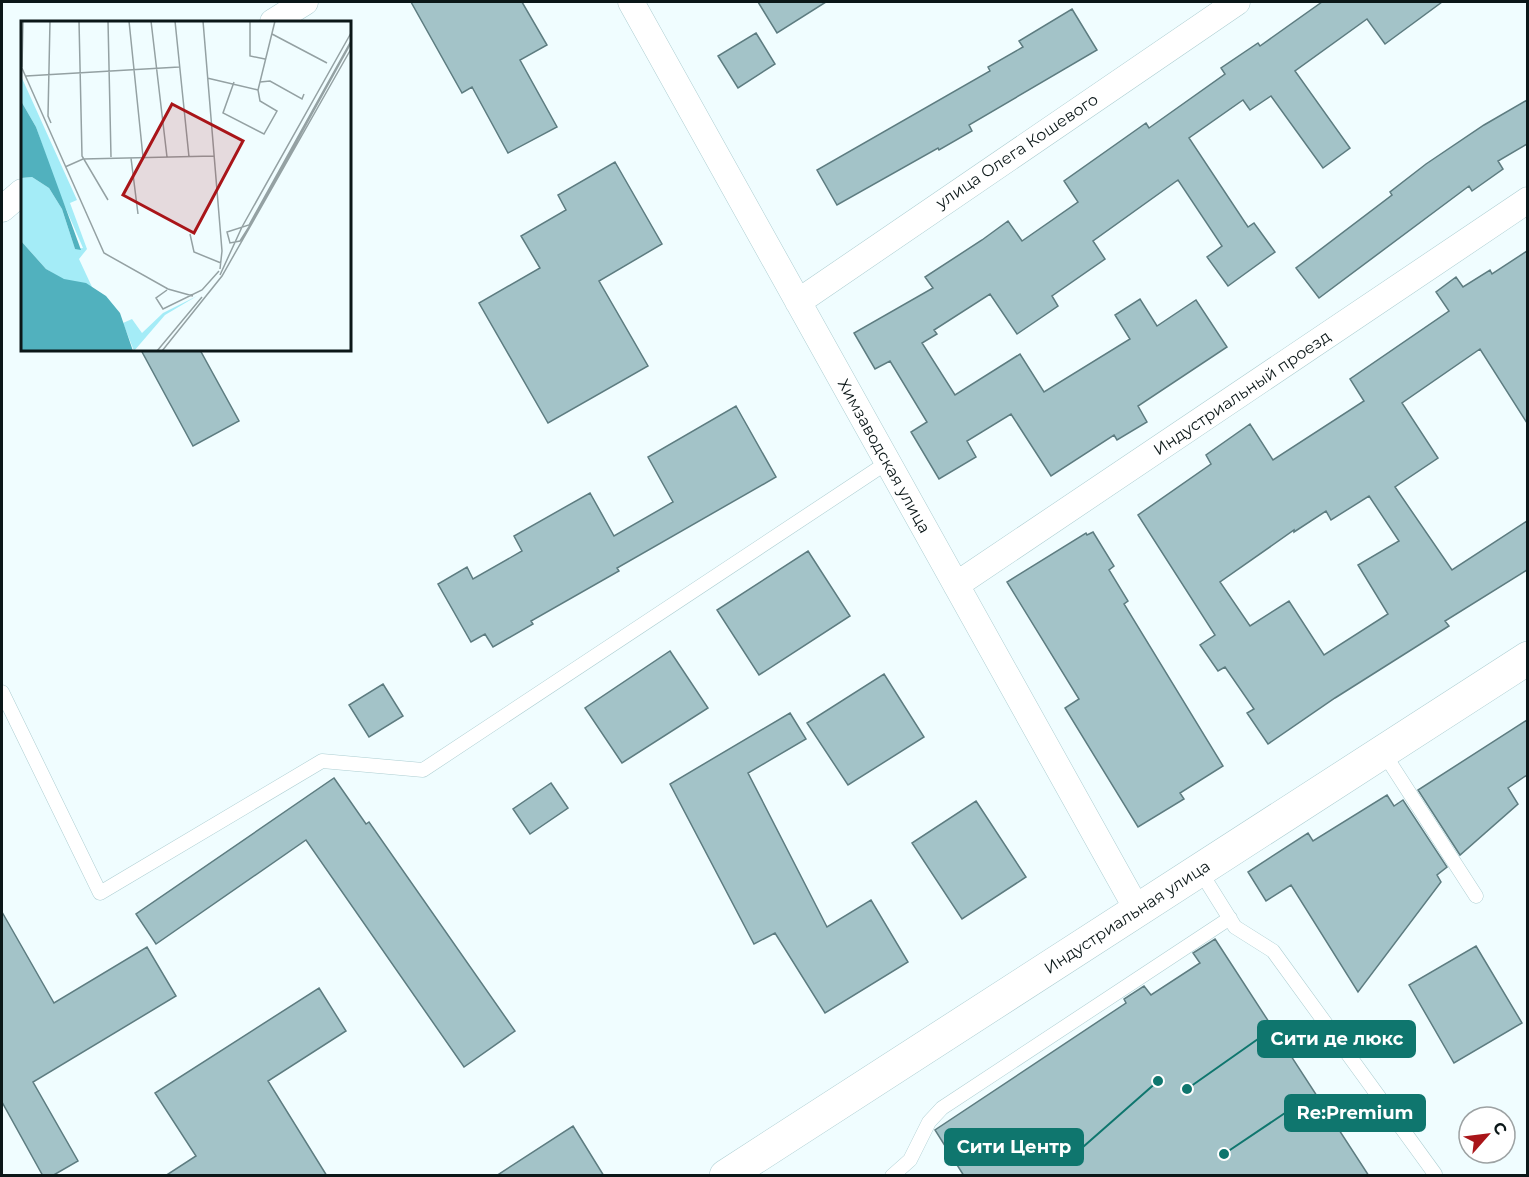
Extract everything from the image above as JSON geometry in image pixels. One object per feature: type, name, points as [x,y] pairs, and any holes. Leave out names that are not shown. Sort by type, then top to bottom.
[{"type":"main road","name":"Индустриальная улица","points":[[726,1176],[1527,658]]},
{"type":"street","points":[[275,21],[305,2]]},
{"type":"street","name":"Химзаводская улица","points":[[632,2],[1138,911]]},
{"type":"street","name":"улица Олега Кошевого","points":[[798,302],[1236,2]]},
{"type":"street","points":[[2,209],[21,193]]},
{"type":"street","name":"Индустриальный проезд","points":[[956,585],[1527,200]]},
{"type":"lane","points":[[2,692],[100,893],[322,761],[423,770],[888,462]]},
{"type":"lane","points":[[1383,752],[1476,896]]},
{"type":"lane","points":[[1200,871],[1235,927],[1273,951],[1436,1174]]},
{"type":"lane","points":[[892,1176],[910,1160],[929,1122],[942,1108],[1230,918]]},
{"type":"building","points":[[411,2],[522,2],[547,45],[520,60],[557,127],[508,153],[472,87],[462,93]]},
{"type":"building","points":[[758,2],[826,2],[777,33]]},
{"type":"building","points":[[1322,2],[1442,2],[1385,44],[1367,19],[1295,71],[1350,148],[1323,168],[1271,96],[1250,110],[1243,100],[1189,138],[1248,227],[1254,223],[1275,252],[1228,286],[1207,257],[1222,246],[1178,180],[1093,241],[1105,259],[1052,296],[1058,306],[1017,334],[990,294],[934,330],[937,334],[922,343],[955,395],[1020,354],[1044,392],[1130,339],[1115,315],[1140,299],[1157,326],[1196,300],[1227,347],[1138,406],[1147,422],[1117,440],[1114,435],[1051,476],[1011,414],[967,441],[976,457],[939,479],[911,432],[927,422],[890,361],[875,369],[854,333],[933,288],[925,277],[1008,221],[1022,241],[1078,202],[1064,181],[1146,123],[1149,128],[1225,74],[1221,68],[1258,43],[1260,46]]},
{"type":"building","points":[[1072,9],[1097,50],[969,125],[972,131],[837,205],[817,170],[990,71],[988,67],[1023,47],[1019,41]]},
{"type":"building","points":[[756,33],[775,64],[738,88],[718,56]]},
{"type":"building","points":[[1527,100],[1527,144],[1498,161],[1503,169],[1472,191],[1469,186],[1319,298],[1296,268],[1392,195],[1390,192],[1426,164],[1484,125]]},
{"type":"building","points":[[615,162],[662,244],[599,281],[648,366],[548,423],[479,303],[540,268],[521,236],[566,210],[558,195]]},
{"type":"building","points":[[1527,251],[1527,423],[1480,349],[1402,403],[1438,458],[1395,487],[1452,570],[1527,521],[1527,570],[1445,621],[1449,626],[1335,698],[1268,744],[1247,713],[1254,709],[1225,667],[1218,671],[1200,645],[1215,635],[1138,515],[1211,464],[1206,455],[1250,424],[1273,460],[1364,401],[1350,379],[1449,311],[1436,292],[1456,277],[1463,287],[1490,270],[1492,274]],"holes":[[[1369,496],[1399,541],[1358,565],[1388,614],[1324,655],[1289,601],[1250,626],[1220,582],[1294,530],[1294,532],[1326,511],[1331,520]]]},
{"type":"building","points":[[142,351],[201,351],[239,421],[193,446]]},
{"type":"building","points":[[736,406],[776,477],[617,568],[619,571],[531,621],[533,624],[493,647],[485,634],[471,642],[438,584],[467,567],[473,579],[522,551],[514,536],[590,493],[614,536],[673,502],[648,457]]},
{"type":"building","points":[[1093,532],[1114,566],[1109,570],[1128,601],[1124,604],[1223,766],[1180,793],[1184,799],[1138,827],[1065,708],[1079,699],[1007,582],[1086,533],[1087,535]]},
{"type":"building","points":[[808,551],[850,616],[759,675],[717,610]]},
{"type":"building","points":[[670,651],[708,708],[622,763],[585,708]]},
{"type":"building","points":[[884,674],[924,737],[848,785],[807,723]]},
{"type":"building","points":[[383,684],[403,716],[369,737],[349,705]]},
{"type":"building","points":[[790,713],[806,739],[748,773],[827,927],[871,900],[908,962],[825,1013],[775,933],[754,944],[670,784]]},
{"type":"building","points":[[1527,720],[1527,775],[1508,788],[1518,804],[1460,855],[1418,790]]},
{"type":"building","points":[[334,778],[366,824],[369,822],[515,1031],[464,1067],[306,840],[156,944],[136,914]]},
{"type":"building","points":[[551,783],[568,808],[530,834],[513,809]]},
{"type":"building","points":[[1387,795],[1394,806],[1403,800],[1447,867],[1437,875],[1441,882],[1358,992],[1291,885],[1266,901],[1248,872],[1308,833],[1313,841]]},
{"type":"building","points":[[976,801],[1026,877],[962,919],[912,843]]},
{"type":"building","points":[[2,912],[54,1003],[147,947],[176,996],[33,1082],[78,1161],[52,1176],[43,1176],[2,1102]]},
{"type":"building","points":[[1215,939],[1369,1176],[964,1176],[935,1130],[1126,1003],[1124,999],[1144,986],[1151,995],[1200,963],[1193,953]]},
{"type":"building","points":[[1476,946],[1522,1023],[1454,1063],[1409,985]]},
{"type":"building","points":[[319,988],[346,1031],[268,1081],[327,1176],[165,1176],[196,1156],[155,1093]]},
{"type":"building","points":[[573,1126],[604,1176],[496,1176]]},
{"type":"place","name":"Сити Центр","points":[[1158,1081]]},
{"type":"place","name":"Сити де люкс","points":[[1187,1089]]},
{"type":"place","name":"Re:Premium","points":[[1224,1154]]}]
